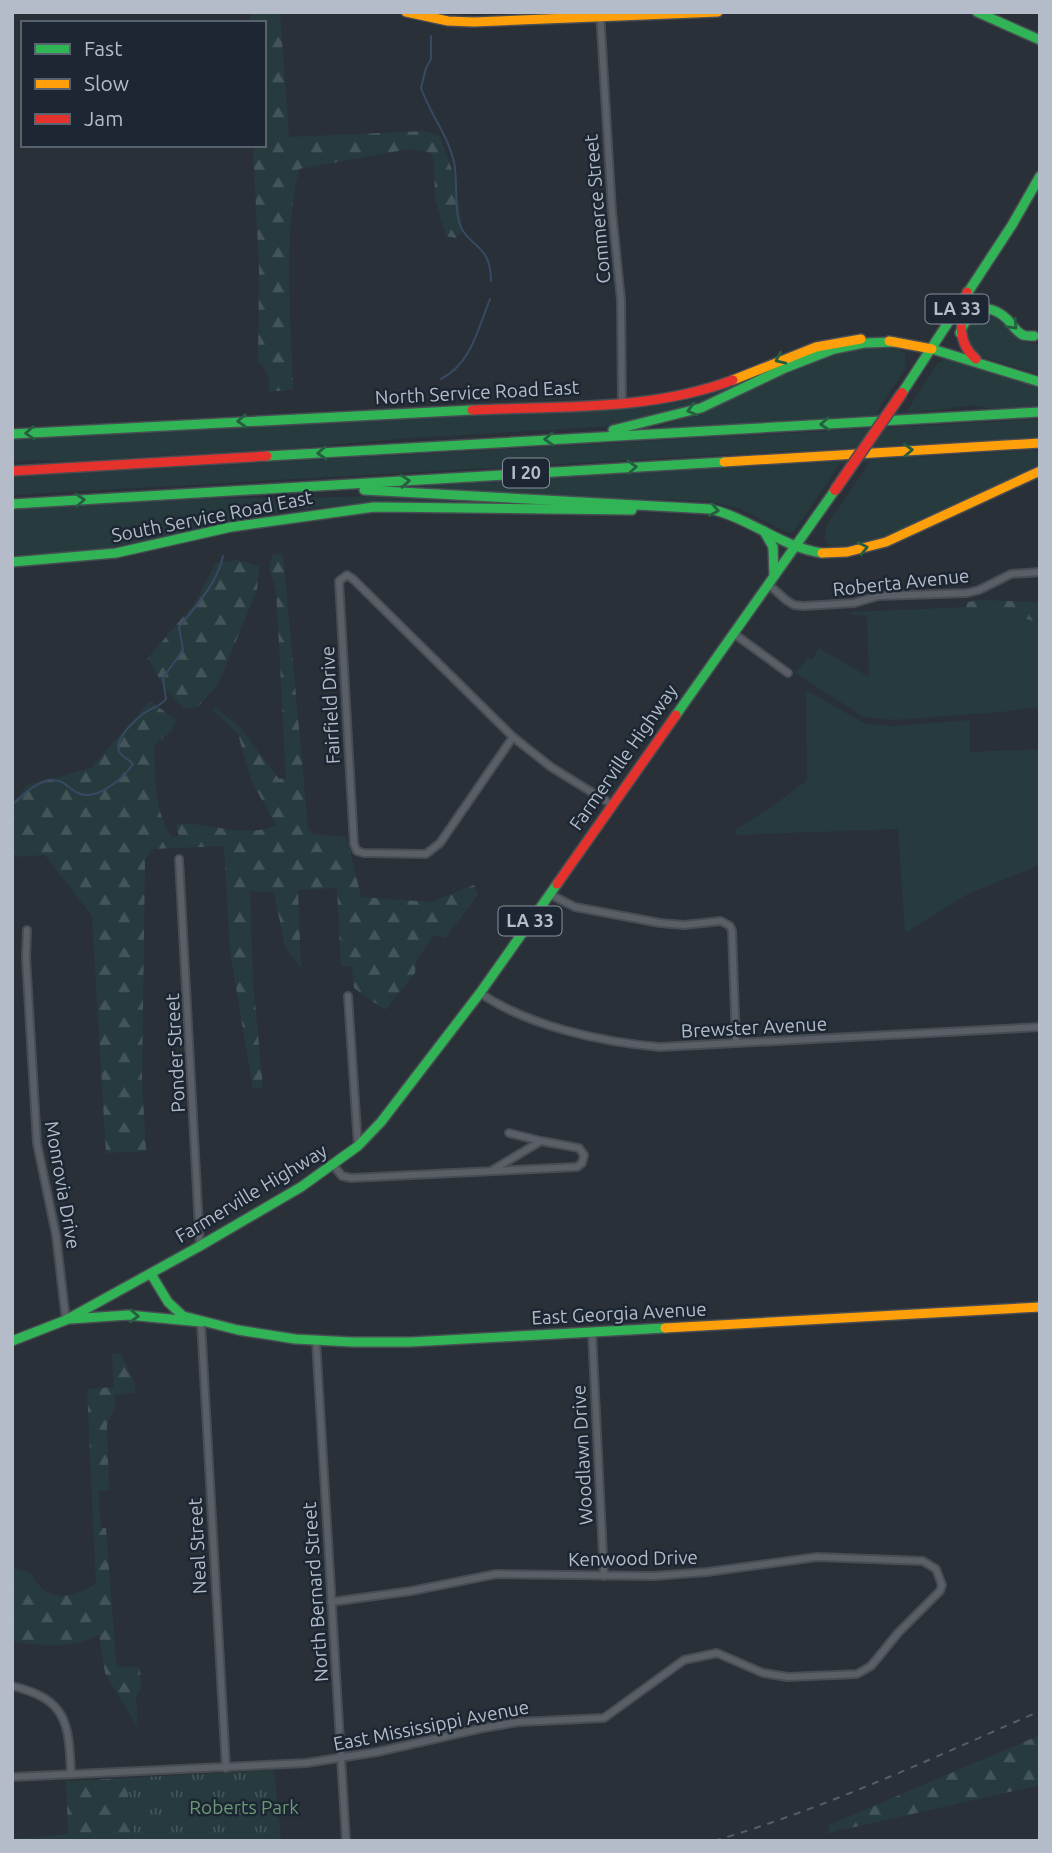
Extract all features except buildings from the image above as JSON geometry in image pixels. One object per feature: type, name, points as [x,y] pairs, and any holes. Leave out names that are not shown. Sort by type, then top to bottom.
[{"type":"main road","points":[[406,12],[474,22],[718,12]]},
{"type":"main road","points":[[977,12],[1040,40]]},
{"type":"main road","name":"Farmerville Highway","points":[[151,1274],[333,1165],[358,1146],[381,1122],[480,993],[732,632],[796,547],[932,349],[1012,225],[1040,176]]},
{"type":"main road","points":[[967,292],[961,340],[968,353],[992,367]]},
{"type":"main road","points":[[960,332],[968,314],[988,308],[1005,316],[1022,335],[1037,338]]},
{"type":"main road","name":"North Service Road East","points":[[12,434],[657,401],[707,390],[788,355],[820,345],[860,339],[932,349],[1040,382]]},
{"type":"main road","points":[[584,437],[701,408],[785,368],[834,349],[864,343],[894,342]]},
{"type":"main road","name":"I 20","points":[[12,471],[1040,412]]},
{"type":"main road","name":"I 20","points":[[12,504],[1040,443]]},
{"type":"main road","points":[[304,487],[724,512],[737,515],[796,547],[842,553],[881,544],[935,522],[1040,471]]},
{"type":"main road","name":"South Service Road East","points":[[12,562],[116,553],[231,527],[374,507],[610,511],[671,507]]},
{"type":"main road","points":[[762,528],[775,552],[771,580]]},
{"type":"main road","points":[[12,1341],[66,1320],[151,1274],[171,1307],[183,1316],[201,1322]]},
{"type":"main road","name":"East Georgia Avenue","points":[[201,1322],[278,1337],[316,1341],[410,1342],[1040,1307]]},
{"type":"main road","points":[[66,1320],[128,1315],[201,1322]]},
{"type":"street","name":"Commerce Street","points":[[600,15],[611,211],[621,300],[622,403]]},
{"type":"street","name":"Roberta Avenue","points":[[771,580],[794,605],[854,603],[878,596],[967,593],[1011,574],[1040,572]]},
{"type":"street","name":"Fairfield Drive","points":[[513,737],[433,850],[426,854],[357,851],[353,834],[339,581],[347,575],[353,579],[513,737],[551,767],[611,804]]},
{"type":"street","points":[[732,632],[788,673]]},
{"type":"street","name":"Ponder Street","points":[[179,859],[201,1246]]},
{"type":"street","points":[[549,894],[575,907],[660,923],[684,925],[721,921],[730,926],[736,1043]]},
{"type":"street","name":"Monrovia Drive","points":[[27,930],[26,958],[37,1143],[56,1234],[66,1320]]},
{"type":"street","name":"Brewster Avenue","points":[[480,993],[520,1016],[553,1026],[660,1047],[1040,1027]]},
{"type":"street","points":[[348,996],[358,1146]]},
{"type":"street","points":[[333,1165],[342,1176],[351,1178],[577,1167],[584,1161],[583,1152],[579,1148],[509,1132]]},
{"type":"street","points":[[491,1171],[541,1141]]},
{"type":"street","name":"Neal Street","points":[[201,1322],[226,1768]]},
{"type":"street","name":"Woodlawn Drive","points":[[592,1332],[604,1576]]},
{"type":"street","name":"North Bernard Street","points":[[316,1341],[346,1841]]},
{"type":"street","name":"Kenwood Drive","points":[[331,1602],[411,1591],[496,1574],[680,1574],[817,1557],[913,1560],[936,1569]]},
{"type":"street","name":"East Mississippi Avenue","points":[[12,1777],[226,1768],[342,1759],[518,1722],[604,1718],[684,1660],[717,1653],[763,1673],[788,1677],[857,1674],[872,1666],[898,1633],[940,1591],[942,1579],[936,1569]]},
{"type":"street","points":[[12,1686],[43,1695],[58,1709],[68,1734],[71,1774]]},
{"type":"green space","points":[[250,12],[280,12],[289,137],[423,131],[439,135],[455,178],[463,231],[456,238],[446,236],[435,199],[434,160],[431,153],[409,149],[299,169],[289,251],[293,389],[284,391],[268,391],[268,375],[258,362],[259,270],[253,147],[266,147],[266,21],[250,21]]},
{"type":"green space","points":[[980,310],[1007,321],[1024,342],[1040,345],[1040,374],[975,355],[964,335],[968,317]]},
{"type":"green space","points":[[871,348],[897,348],[905,354],[906,368],[876,413],[906,412],[938,363],[948,358],[1040,385],[1040,406],[994,409],[973,405],[907,414],[662,428],[812,360]]},
{"type":"green space","points":[[751,379],[711,400],[613,426],[295,448],[12,462],[12,439],[305,422],[646,407],[687,401]]},
{"type":"green space","points":[[1040,419],[1040,437],[12,495],[12,477]]},
{"type":"green space","points":[[1040,450],[1040,466],[915,526],[866,544],[833,548],[825,540],[826,526],[870,462],[840,464],[794,531],[789,533],[740,509],[709,501],[427,488],[497,481]]},
{"type":"green space","points":[[391,496],[471,502],[386,503],[300,509],[103,549],[12,555],[12,508],[198,499]]},
{"type":"green space","points":[[283,553],[308,828],[313,834],[347,837],[361,897],[431,902],[474,885],[478,895],[445,938],[434,935],[416,961],[415,973],[385,1010],[354,988],[352,966],[341,966],[337,888],[298,890],[301,968],[285,947],[274,892],[250,891],[253,982],[263,1088],[253,1089],[230,951],[224,846],[152,849],[145,860],[142,1081],[146,1151],[106,1153],[92,916],[45,855],[12,857],[12,805],[27,785],[91,768],[150,701],[176,720],[173,729],[154,746],[159,805],[172,837],[179,836],[176,824],[253,831],[276,825],[251,780],[238,734],[213,710],[213,706],[240,727],[279,779],[286,778],[276,589],[269,569],[272,555]]},
{"type":"green space","points":[[237,560],[259,566],[257,590],[218,684],[198,707],[184,709],[165,689],[148,658],[194,604],[216,563]]},
{"type":"green space","points":[[968,602],[1040,602],[1040,623],[1013,615],[975,614],[966,607]]},
{"type":"green space","points":[[966,607],[975,614],[1013,615],[1040,623],[1040,707],[894,720],[864,717],[795,673],[808,658],[812,660],[819,648],[869,677],[867,615],[851,615],[851,612]]},
{"type":"green space","points":[[806,690],[866,724],[894,726],[970,720],[970,752],[1040,749],[1040,865],[968,894],[905,933],[898,829],[736,835],[736,829],[807,780]]},
{"type":"green space","points":[[121,1353],[135,1384],[135,1393],[115,1395],[115,1407],[107,1424],[109,1490],[98,1491],[101,1528],[106,1528],[116,1662],[119,1666],[140,1668],[141,1689],[136,1696],[138,1728],[105,1673],[99,1635],[77,1643],[56,1646],[12,1641],[12,1568],[31,1573],[44,1590],[59,1596],[77,1593],[96,1584],[87,1389],[114,1387],[112,1354]]},
{"type":"green space","points":[[1040,1735],[1040,1785],[828,1833],[829,1825]]},
{"type":"green space","name":"Roberts Park","points":[[274,1770],[281,1841],[134,1841],[126,1778]]},
{"type":"green space","points":[[126,1778],[134,1841],[12,1841],[68,1834],[66,1781]]},
{"type":"waterway","points":[[431,36],[431,59],[421,88],[451,152],[459,222],[462,230],[487,259],[491,281]]},
{"type":"waterway","points":[[441,379],[467,355],[490,299]]},
{"type":"waterway","points":[[12,805],[39,783],[52,780],[62,782],[78,793],[93,794],[109,787],[129,770],[133,764],[118,748],[121,737],[138,718],[166,699],[163,678],[183,650],[179,627],[211,584],[223,556]]},
{"type":"railway","points":[[714,1841],[838,1798],[1040,1711]]},
{"type":"traffic: fast","points":[[977,12],[1040,40]]},
{"type":"traffic: fast","points":[[902,393],[1012,225],[1040,176]]},
{"type":"traffic: fast","points":[[960,333],[973,313],[985,309],[1000,313],[1021,334],[1034,336]]},
{"type":"traffic: fast","points":[[613,430],[701,408],[785,368],[834,349],[864,343],[894,342]]},
{"type":"traffic: fast","points":[[932,349],[1040,382]]},
{"type":"traffic: fast","points":[[12,434],[472,410]]},
{"type":"traffic: fast","points":[[267,456],[1040,412]]},
{"type":"traffic: fast","points":[[12,504],[724,462]]},
{"type":"traffic: fast","points":[[364,490],[710,509],[739,519],[793,545],[822,553]]},
{"type":"traffic: fast","points":[[676,715],[835,490]]},
{"type":"traffic: fast","points":[[12,562],[116,553],[231,527],[374,507],[632,510]]},
{"type":"traffic: fast","points":[[764,531],[773,547],[774,576]]},
{"type":"traffic: fast","points":[[12,1341],[66,1320],[200,1246],[301,1187],[358,1146],[381,1122],[480,993],[557,884]]},
{"type":"traffic: fast","points":[[151,1274],[168,1302],[183,1316],[238,1330],[295,1339],[410,1342],[665,1328]]},
{"type":"traffic: fast","points":[[70,1319],[128,1315],[201,1322]]},
{"type":"traffic: slow","points":[[406,12],[448,21],[474,22],[718,12]]},
{"type":"traffic: slow","points":[[733,380],[816,347],[861,339]]},
{"type":"traffic: slow","points":[[889,341],[932,349]]},
{"type":"traffic: slow","points":[[724,462],[1040,443]]},
{"type":"traffic: slow","points":[[822,553],[847,552],[886,542],[1040,471]]},
{"type":"traffic: slow","points":[[665,1328],[1040,1307]]},
{"type":"traffic: jam","points":[[967,292],[962,336],[969,352],[976,359]]},
{"type":"traffic: jam","points":[[472,410],[637,402],[702,390],[733,380]]},
{"type":"traffic: jam","points":[[835,490],[902,393]]},
{"type":"traffic: jam","points":[[12,471],[267,456]]},
{"type":"traffic: jam","points":[[557,884],[676,715]]}]
